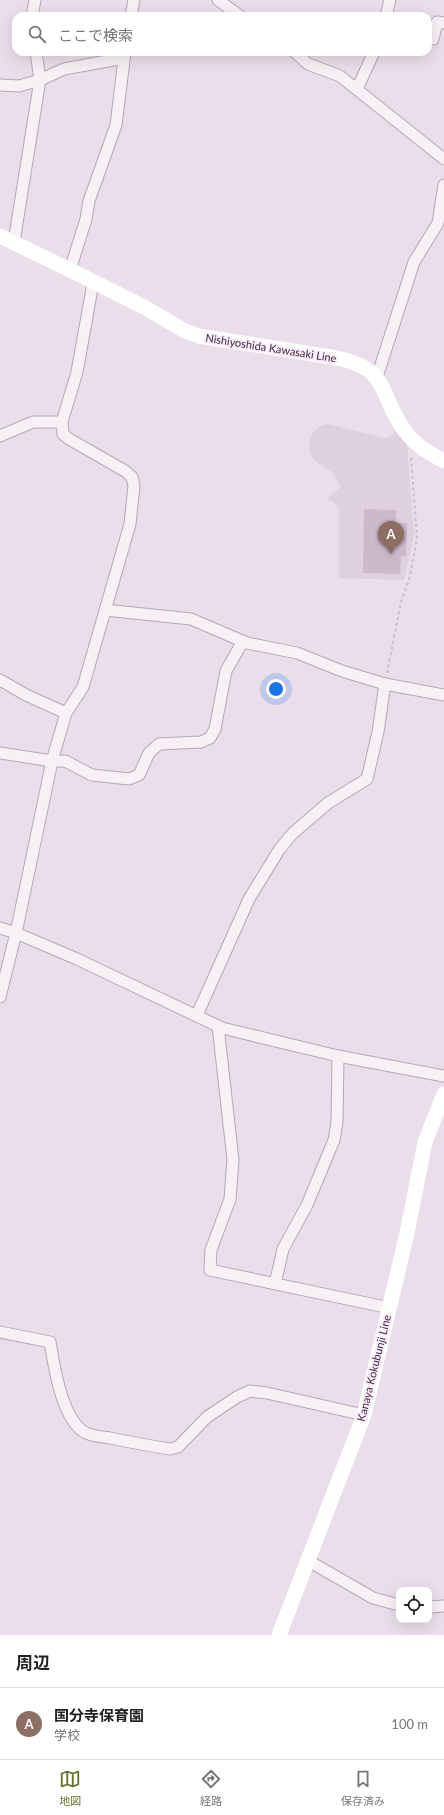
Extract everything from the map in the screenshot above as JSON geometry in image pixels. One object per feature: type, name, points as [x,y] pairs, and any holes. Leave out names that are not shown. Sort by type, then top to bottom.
[{"type":"main road","name":"Nishiyoshida Kawasaki Line","points":[[0,236],[144,307],[185,330],[199,336],[353,361],[364,366],[376,377],[394,413],[410,438],[425,451],[444,461]]},
{"type":"main road","name":"Kanaya Kokubunji Line","points":[[278,1635],[364,1415],[390,1308],[425,1142],[444,1094]]},
{"type":"street","points":[[33,12],[35,0]]},
{"type":"street","points":[[132,12],[134,0]]},
{"type":"street","points":[[218,0],[234,12]]},
{"type":"street","points":[[387,12],[390,0]]},
{"type":"street","points":[[432,39],[437,22],[444,23]]},
{"type":"street","points":[[14,242],[40,80],[37,56]]},
{"type":"street","points":[[0,85],[19,86],[40,80],[64,69],[120,56]]},
{"type":"street","points":[[70,270],[86,220],[89,201],[116,125],[124,56]]},
{"type":"street","points":[[299,56],[308,64],[340,76],[444,159]]},
{"type":"street","points":[[357,89],[372,56]]},
{"type":"street","points":[[376,377],[414,262],[440,229],[438,223],[444,185]]},
{"type":"street","points":[[0,997],[16,933],[52,761],[66,713],[83,687],[130,524],[134,486],[132,477],[126,471],[68,440],[63,434],[62,422],[77,372],[93,283]]},
{"type":"street","points":[[0,436],[33,422],[62,422]]},
{"type":"street","points":[[105,610],[191,619],[243,641],[297,653],[342,671],[385,684],[444,695]]},
{"type":"street","points":[[0,753],[52,761],[65,761],[99,776],[129,779],[139,775],[149,753],[159,744],[207,741],[213,734],[226,671],[243,641]]},
{"type":"street","points":[[0,680],[26,695],[66,713]]},
{"type":"street","points":[[197,1015],[249,899],[278,850],[292,834],[328,803],[367,779],[378,732],[385,684]]},
{"type":"street","points":[[0,928],[16,933],[197,1015],[218,1026],[338,1056],[444,1076]]},
{"type":"street","points":[[218,1026],[233,1171],[227,1211],[211,1250],[210,1270],[390,1308]]},
{"type":"street","points":[[275,1284],[283,1249],[307,1205],[333,1144],[337,1122],[338,1056]]},
{"type":"street","points":[[0,1332],[50,1342],[55,1374],[62,1399],[73,1419],[86,1433],[98,1436],[170,1449],[178,1447],[215,1411],[244,1392],[250,1391],[267,1392],[364,1415]]},
{"type":"street","points":[[307,1560],[373,1598],[396,1603]]},
{"type":"street","points":[[432,1607],[444,1606]]},
{"type":"path","points":[[385,684],[400,608],[409,580],[417,539],[410,438]]},
{"type":"shaded area","points":[[327,424],[384,438],[391,436],[396,431],[407,443],[414,537],[404,580],[339,578],[339,508],[328,498],[341,487],[333,473],[314,460],[310,453],[309,443],[311,435],[320,426]]},
{"type":"building","points":[[364,509],[396,510],[396,523],[407,523],[406,556],[401,556],[400,574],[363,573]]},
{"type":"place","name":"国分寺保育園","points":[[391,554]]}]
